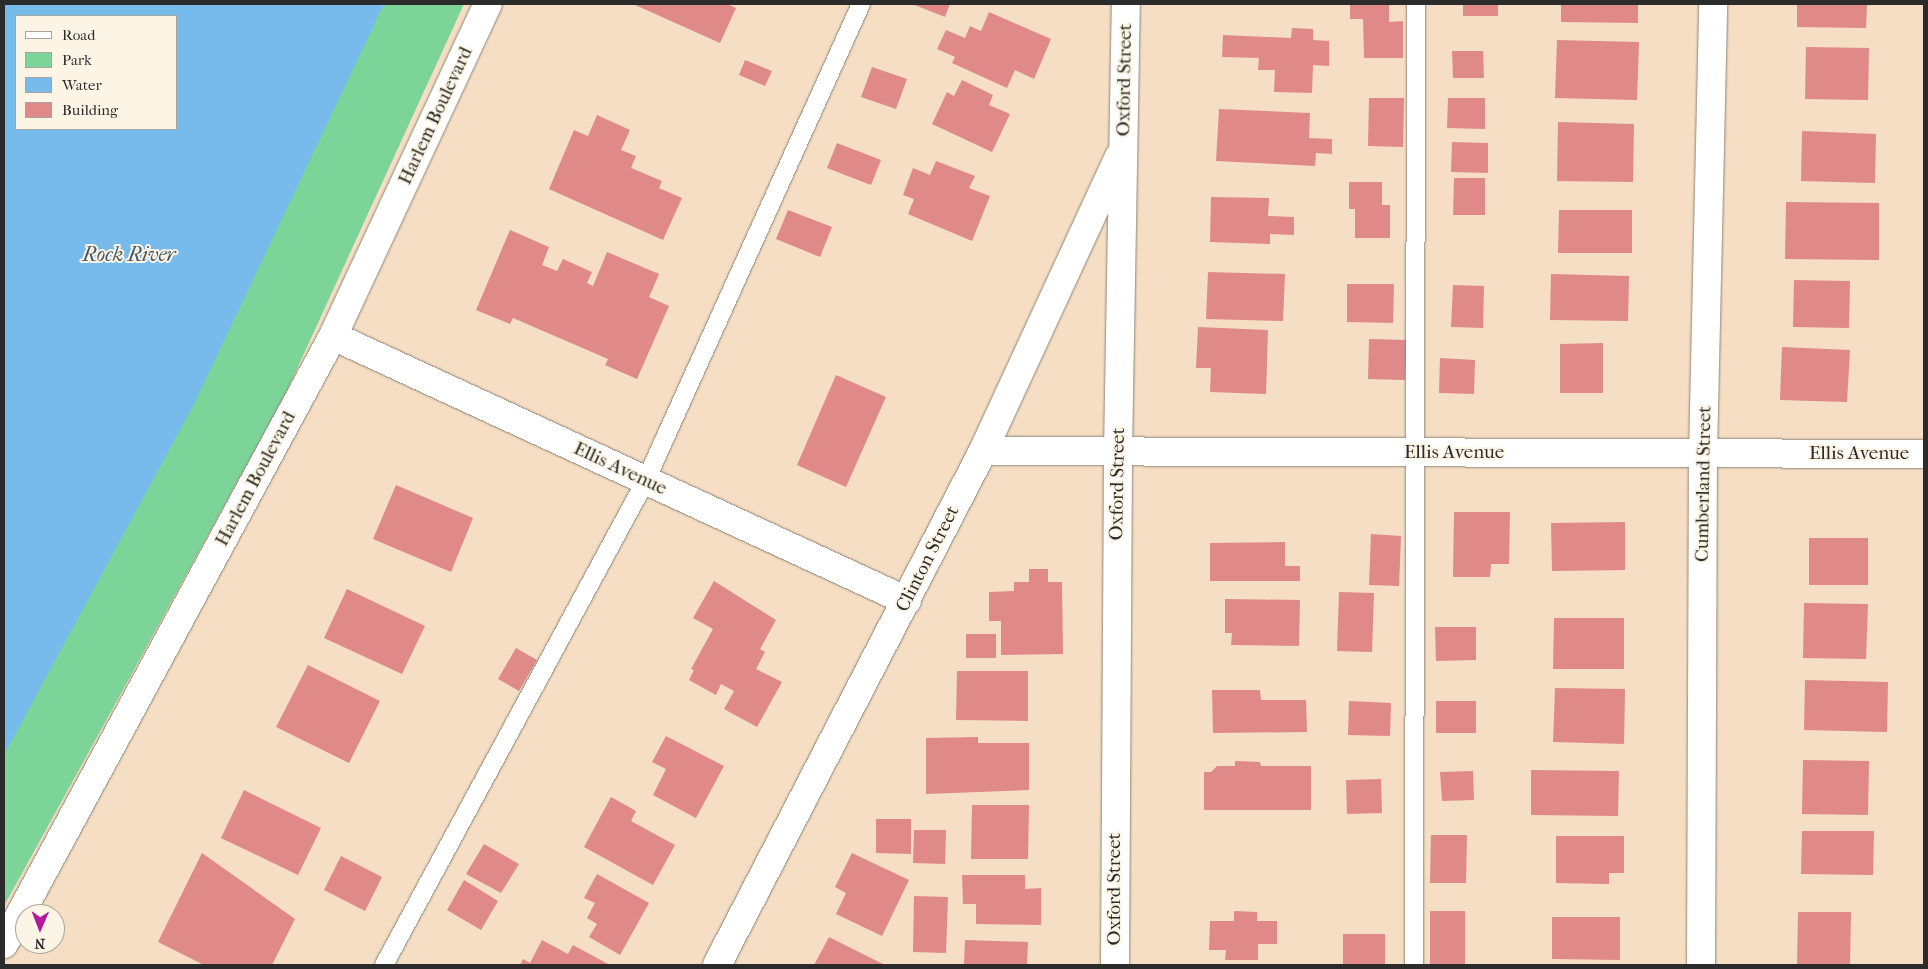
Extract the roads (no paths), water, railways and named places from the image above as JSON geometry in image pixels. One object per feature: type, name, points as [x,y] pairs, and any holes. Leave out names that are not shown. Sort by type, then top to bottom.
[{"type":"street","name":"Harlem Boulevard","points":[[4,944],[334,336],[488,4]]},
{"type":"street","name":"Oxford Street","points":[[1115,965],[1118,452],[1126,4]]},
{"type":"street","name":"Cumberland Street","points":[[1701,965],[1703,454],[1713,4]]},
{"type":"street","name":"Clinton Street","points":[[717,965],[983,451],[1124,146]]},
{"type":"street","name":"Ellis Avenue","points":[[334,336],[907,601]]},
{"type":"street","name":"Ellis Avenue","points":[[983,451],[1924,454]]},
{"type":"lane","points":[[384,965],[646,480],[861,4]]},
{"type":"lane","points":[[1414,965],[1416,4]]},
{"type":"water","name":"Rock River","points":[[4,4],[384,4],[194,404],[4,755]]}]
